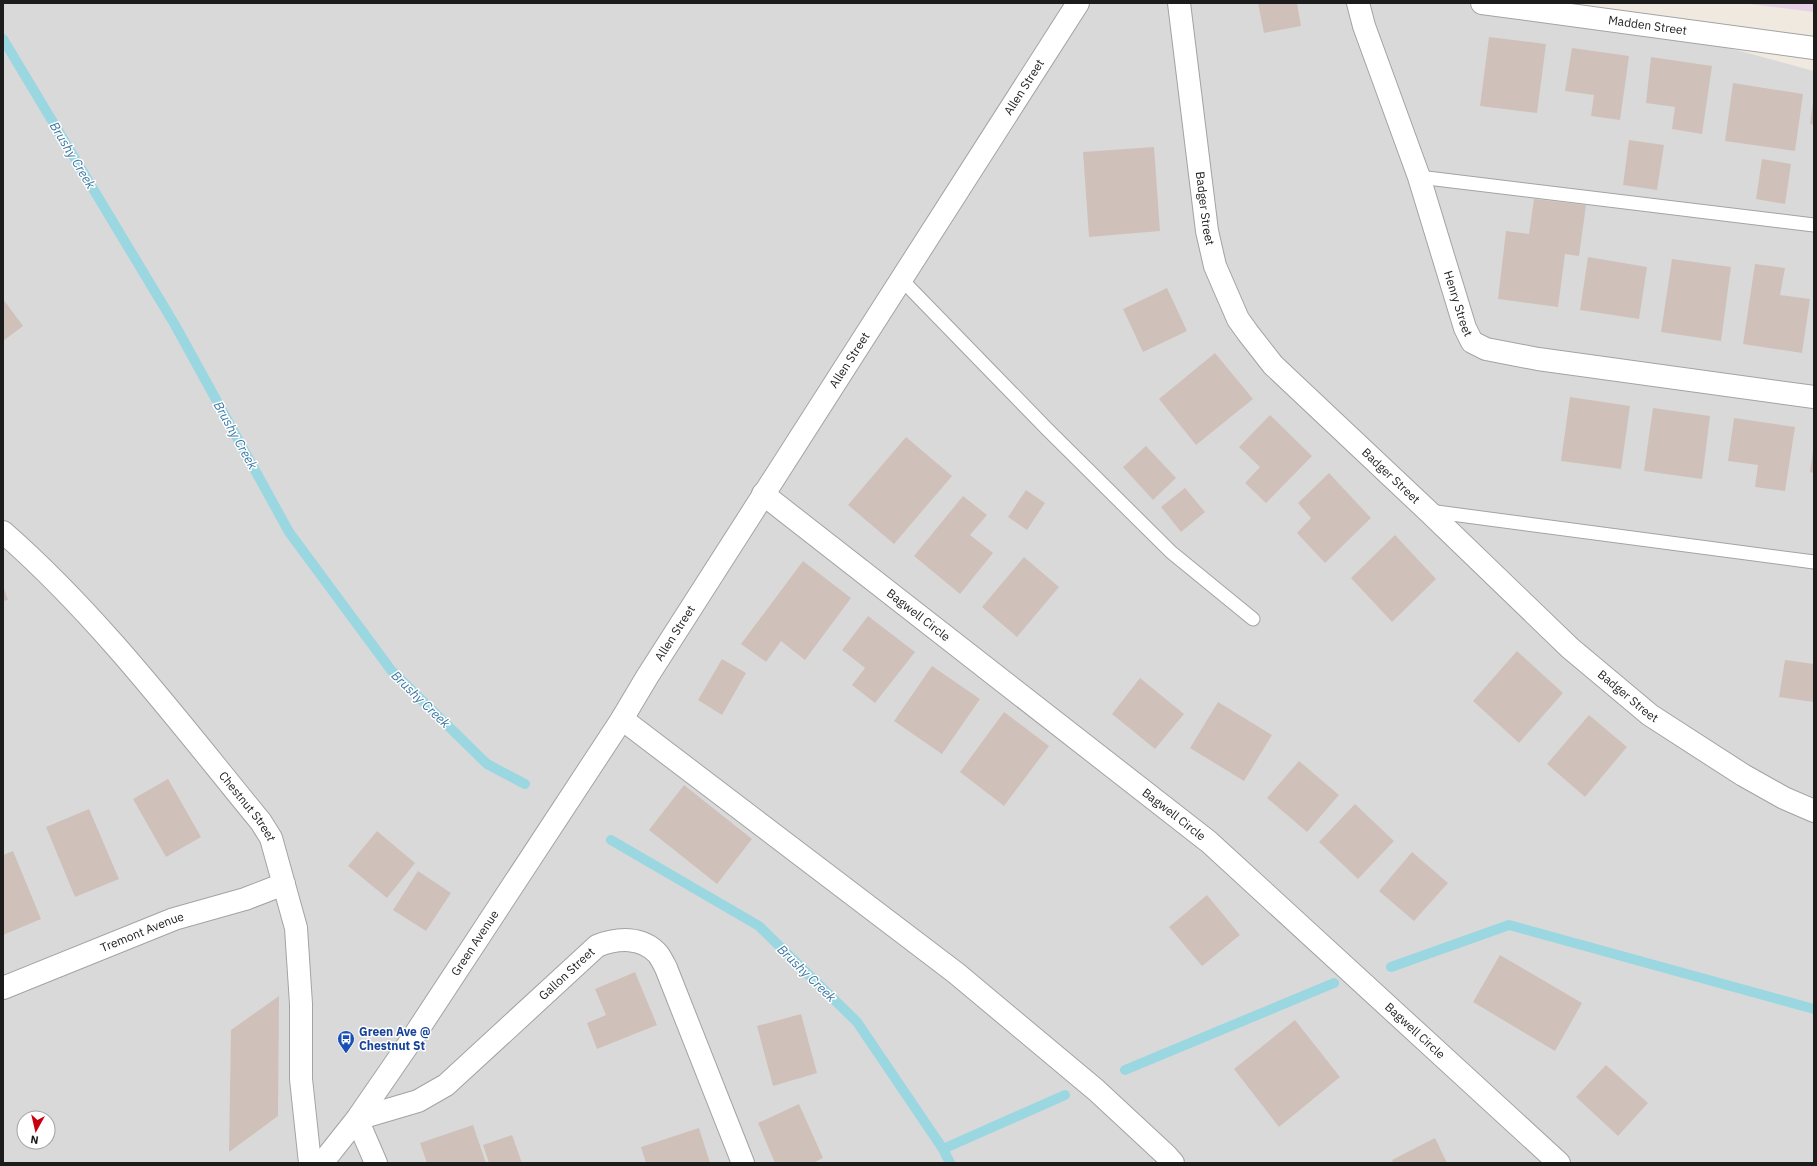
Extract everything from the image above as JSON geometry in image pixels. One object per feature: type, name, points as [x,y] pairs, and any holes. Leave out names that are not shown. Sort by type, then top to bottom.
[{"type":"street","name":"Allen Street","points":[[622,719],[647,677],[1078,3]]},
{"type":"street","name":"Badger Street","points":[[1179,3],[1207,232],[1215,266],[1238,319],[1273,365],[1428,511],[1570,648],[1650,715],[1743,775],[1784,798],[1814,811]]},
{"type":"street","name":"Henry Street","points":[[1358,3],[1364,26],[1419,177],[1465,328],[1472,342],[1486,349],[1538,359],[1814,397]]},
{"type":"street","name":"Madden Street","points":[[1482,3],[1814,48]]},
{"type":"street","name":"Bagwell Circle","points":[[764,494],[1209,842],[1559,1163]]},
{"type":"street","name":"Chestnut Street","points":[[3,532],[82,608],[129,662],[261,822],[271,838],[296,928],[301,1004],[301,1079],[310,1163]]},
{"type":"street","name":"Green Avenue","points":[[322,1163],[357,1119],[419,1029],[622,719]]},
{"type":"street","points":[[622,719],[956,973],[1096,1090],[1173,1163]]},
{"type":"street","name":"Tremont Avenue","points":[[3,988],[174,919],[245,899],[284,884]]},
{"type":"street","name":"Gallon Street","points":[[357,1119],[418,1102],[446,1085],[597,946],[611,941],[628,940],[644,944],[658,954],[666,968],[743,1163]]},
{"type":"street","points":[[357,1119],[376,1163]]},
{"type":"lane","points":[[1419,177],[1814,224]]},
{"type":"lane","points":[[902,280],[1047,429],[1171,552],[1253,619]]},
{"type":"lane","points":[[1428,511],[1814,562]]},
{"type":"shaded area","points":[[3,3],[1561,3],[1814,71],[1814,1163],[3,1163]]},
{"type":"shaded area","points":[[1741,3],[1814,3],[1814,12]]},
{"type":"building","points":[[1258,3],[1297,3],[1301,26],[1264,33]]},
{"type":"building","points":[[1489,37],[1546,44],[1537,113],[1480,106]]},
{"type":"building","points":[[1572,48],[1629,56],[1620,120],[1591,116],[1594,95],[1565,91]]},
{"type":"building","points":[[1651,57],[1712,66],[1702,134],[1672,129],[1675,107],[1646,103]]},
{"type":"building","points":[[1733,83],[1803,94],[1795,151],[1725,141]]},
{"type":"building","points":[[1814,102],[1814,125],[1810,124]]},
{"type":"building","points":[[1629,140],[1664,145],[1657,190],[1623,185]]},
{"type":"building","points":[[1154,147],[1160,231],[1089,237],[1083,152]]},
{"type":"building","points":[[1762,159],[1791,164],[1785,204],[1756,199]]},
{"type":"building","points":[[1534,199],[1586,205],[1579,256],[1565,254],[1558,307],[1498,299],[1506,231],[1529,234]]},
{"type":"building","points":[[1588,257],[1647,267],[1639,319],[1580,310]]},
{"type":"building","points":[[1672,259],[1731,267],[1721,341],[1661,332]]},
{"type":"building","points":[[1755,264],[1785,268],[1780,295],[1810,299],[1802,353],[1743,344]]},
{"type":"building","points":[[1167,288],[1187,331],[1143,352],[1123,309]]},
{"type":"building","points":[[3,299],[23,326],[3,341]]},
{"type":"building","points":[[1215,353],[1253,399],[1196,445],[1159,399]]},
{"type":"building","points":[[1570,397],[1630,406],[1621,469],[1561,461]]},
{"type":"building","points":[[1653,408],[1710,416],[1702,479],[1644,471]]},
{"type":"building","points":[[1270,415],[1312,456],[1266,503],[1245,483],[1260,467],[1239,447]]},
{"type":"building","points":[[1734,418],[1795,427],[1785,491],[1755,487],[1758,465],[1728,461]]},
{"type":"building","points":[[906,437],[952,476],[894,544],[848,505]]},
{"type":"building","points":[[1146,446],[1176,478],[1153,500],[1123,467]]},
{"type":"building","points":[[1814,451],[1814,473],[1810,472]]},
{"type":"building","points":[[1329,473],[1371,518],[1325,563],[1297,533],[1311,518],[1298,503]]},
{"type":"building","points":[[1185,488],[1205,512],[1181,532],[1161,507]]},
{"type":"building","points":[[1026,490],[1045,503],[1027,530],[1008,517]]},
{"type":"building","points":[[963,496],[987,515],[970,535],[993,553],[960,594],[914,556]]},
{"type":"building","points":[[1395,535],[1436,579],[1392,622],[1351,578]]},
{"type":"building","points":[[1024,557],[1059,587],[1017,637],[982,607]]},
{"type":"building","points":[[803,561],[851,598],[805,660],[781,641],[766,662],[741,644]]},
{"type":"building","points":[[3,586],[8,600],[3,601]]},
{"type":"building","points":[[868,616],[915,652],[875,703],[852,685],[865,668],[842,650]]},
{"type":"building","points":[[1517,651],[1563,693],[1519,743],[1473,701]]},
{"type":"building","points":[[722,659],[746,673],[722,715],[698,700]]},
{"type":"building","points":[[1785,660],[1814,664],[1814,702],[1779,697]]},
{"type":"building","points":[[932,666],[980,699],[942,754],[894,721]]},
{"type":"building","points":[[1140,678],[1184,714],[1155,749],[1112,714]]},
{"type":"building","points":[[1218,702],[1272,735],[1244,781],[1190,748]]},
{"type":"building","points":[[1004,712],[1049,746],[1004,806],[960,772]]},
{"type":"building","points":[[1589,715],[1627,747],[1585,797],[1547,764]]},
{"type":"building","points":[[1299,761],[1339,795],[1307,832],[1267,798]]},
{"type":"building","points":[[168,779],[201,837],[166,857],[133,799]]},
{"type":"building","points":[[684,785],[752,839],[717,884],[649,830]]},
{"type":"building","points":[[1355,804],[1394,841],[1358,879],[1319,842]]},
{"type":"building","points":[[89,809],[119,879],[75,897],[46,827]]},
{"type":"building","points":[[377,831],[415,863],[387,898],[348,866]]},
{"type":"building","points":[[13,851],[41,919],[3,935],[3,855]]},
{"type":"building","points":[[1412,852],[1448,883],[1414,921],[1379,891]]},
{"type":"building","points":[[418,871],[451,893],[426,931],[393,910]]},
{"type":"building","points":[[1207,895],[1240,935],[1202,966],[1169,927]]},
{"type":"building","points":[[1500,955],[1582,1003],[1555,1051],[1473,1002]]},
{"type":"building","points":[[635,972],[657,1025],[597,1049],[587,1023],[606,1015],[595,989]]},
{"type":"building","points":[[279,996],[278,1116],[229,1152],[231,1030]]},
{"type":"building","points":[[801,1014],[817,1073],[773,1086],[757,1026]]},
{"type":"building","points":[[1295,1020],[1340,1077],[1279,1127],[1234,1069]]},
{"type":"building","points":[[1606,1065],[1648,1103],[1618,1136],[1576,1097]]},
{"type":"building","points":[[799,1104],[823,1158],[813,1163],[775,1163],[758,1123]]},
{"type":"building","points":[[473,1125],[486,1163],[427,1163],[420,1143]]},
{"type":"building","points":[[699,1128],[710,1163],[646,1163],[641,1147]]},
{"type":"building","points":[[512,1135],[522,1163],[489,1163],[483,1145]]},
{"type":"building","points":[[1435,1138],[1447,1163],[1394,1163],[1392,1160]]},
{"type":"waterway","name":"Brushy Creek","points":[[3,39],[175,325],[289,532],[391,670],[487,764],[525,784]]},
{"type":"waterway","name":"Brushy Creek","points":[[611,840],[759,926],[857,1022],[943,1149],[950,1163]]},
{"type":"waterway","points":[[1391,967],[1509,925],[1814,1009]]},
{"type":"waterway","points":[[1125,1070],[1334,983]]},
{"type":"waterway","points":[[943,1149],[1065,1095]]},
{"type":"place","name":"Green Ave @ Chestnut St","points":[[346,1054]]}]
